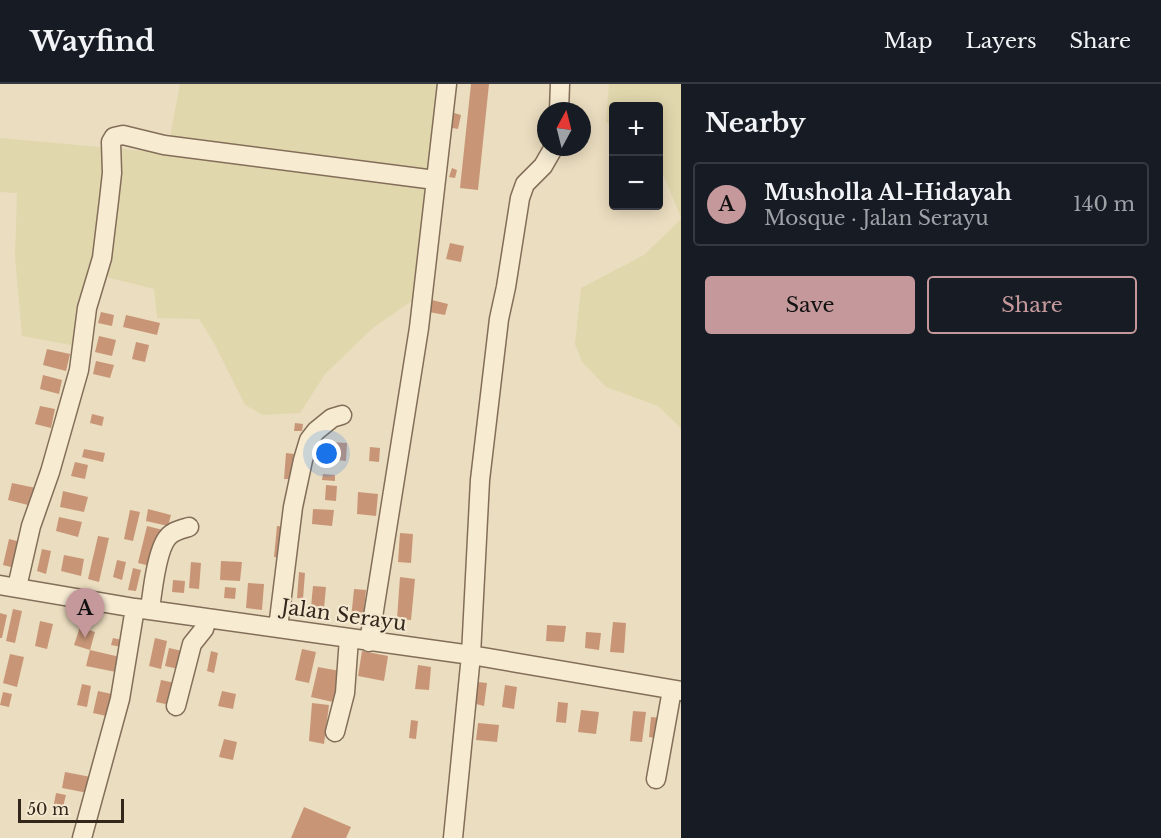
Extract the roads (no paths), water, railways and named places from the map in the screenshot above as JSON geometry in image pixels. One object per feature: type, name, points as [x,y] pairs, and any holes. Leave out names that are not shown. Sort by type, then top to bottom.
[{"type":"street","points":[[369,642],[418,328],[447,84]]},
{"type":"street","points":[[559,102],[560,84]]},
{"type":"street","points":[[9,586],[50,472],[79,370],[87,308],[102,258],[112,173],[111,142],[114,137],[123,135],[164,146],[435,180]]},
{"type":"street","points":[[453,838],[471,655],[480,480],[499,319],[520,198],[525,184],[543,166],[549,156]]},
{"type":"street","points":[[278,628],[293,507],[309,440],[332,418],[342,415]]},
{"type":"street","points":[[82,838],[142,609],[159,558],[166,539],[177,530],[189,527]]},
{"type":"street","name":"Jalan Serayu","points":[[9,586],[142,609],[471,655],[676,691]]},
{"type":"street","points":[[176,706],[192,644],[204,629],[207,618]]},
{"type":"street","points":[[335,732],[345,693],[349,638]]},
{"type":"street","points":[[656,779],[676,691]]},
{"type":"place","name":"Musholla Al-Hidayah","points":[[85,638]]}]
